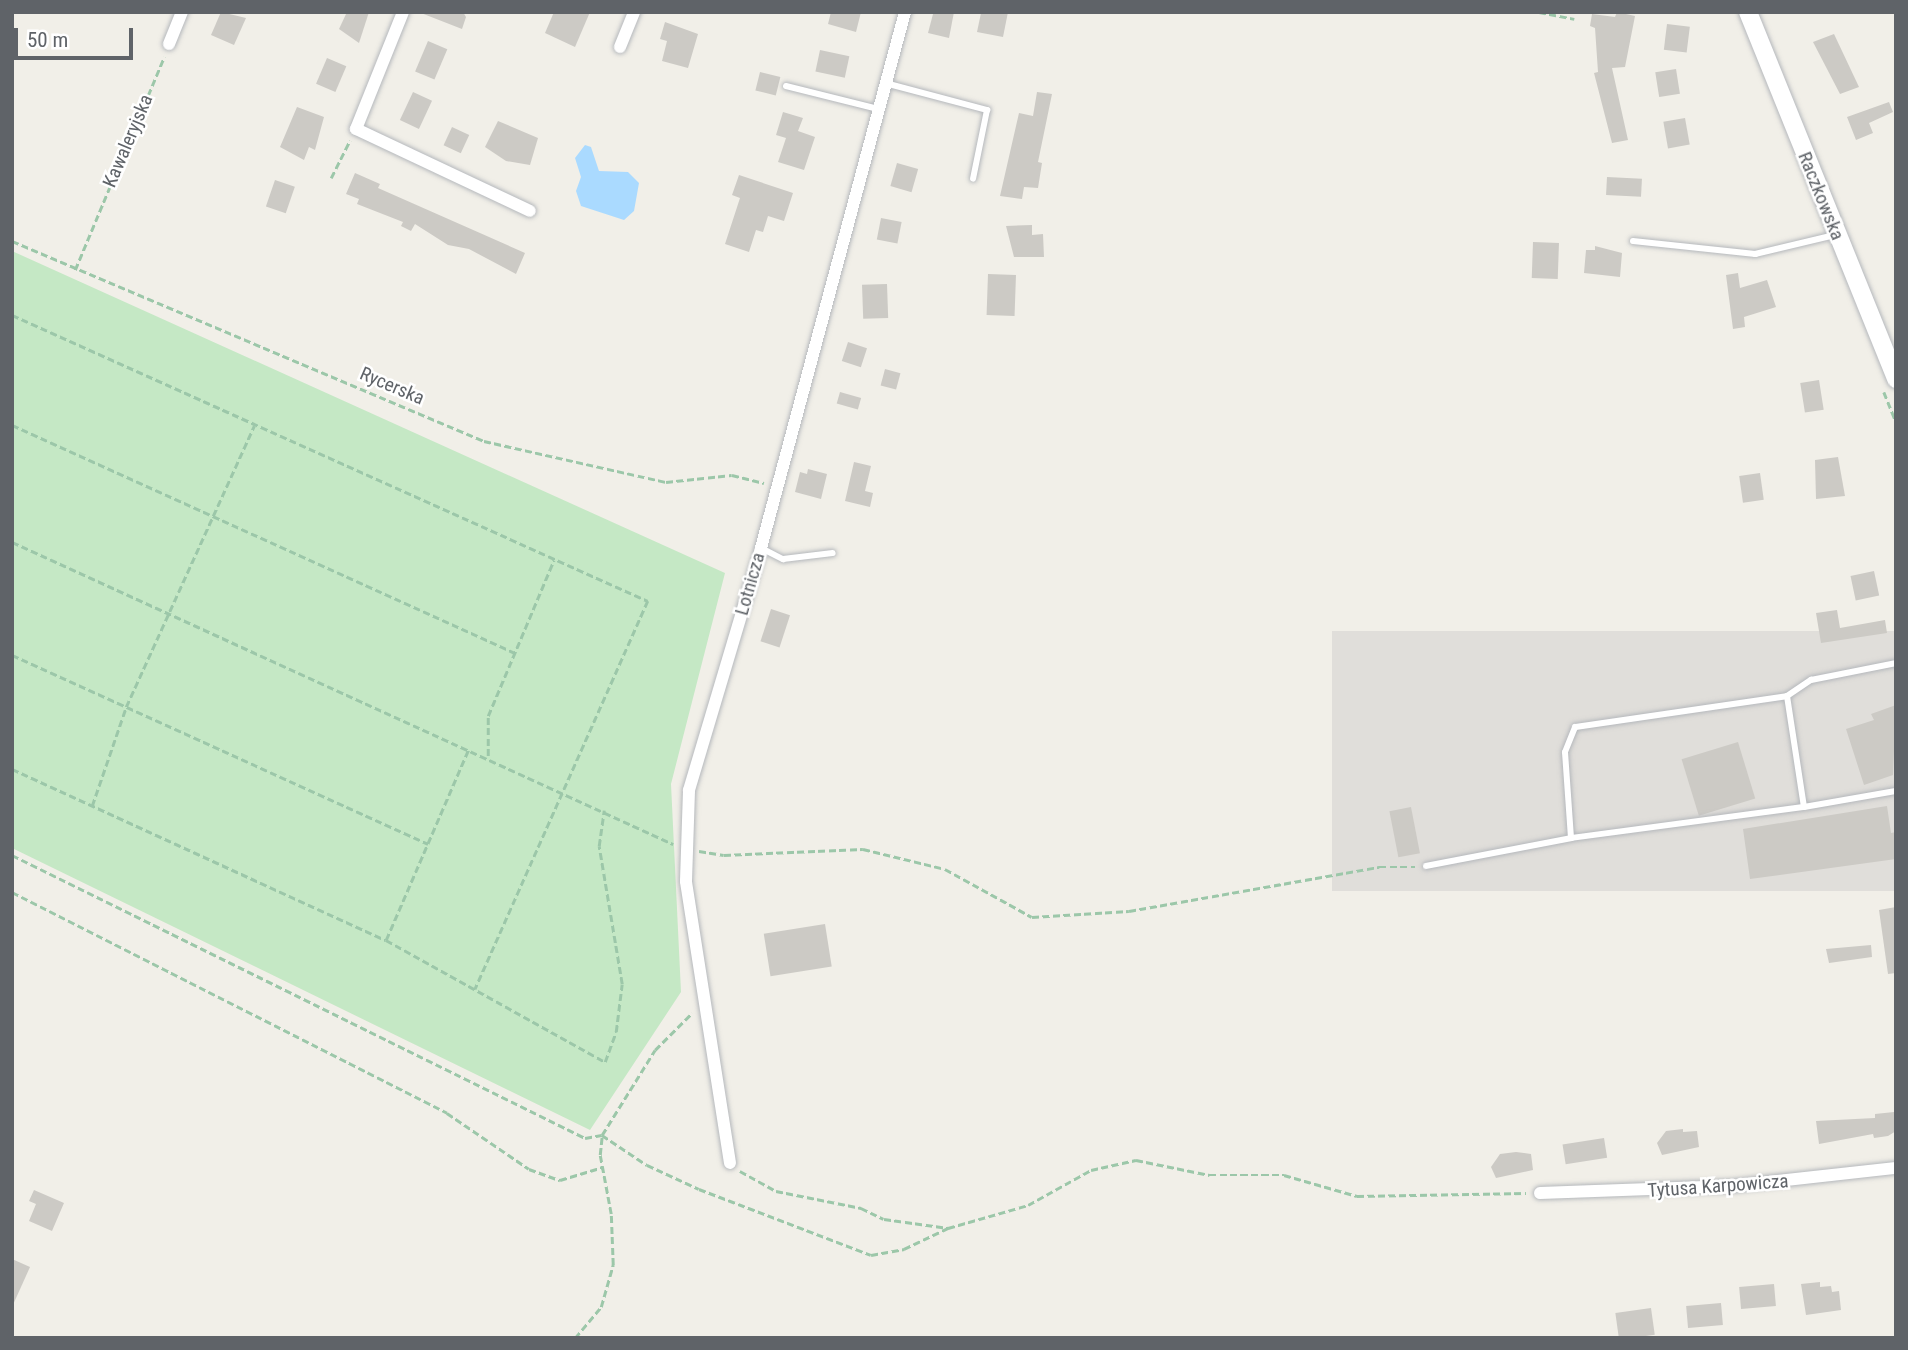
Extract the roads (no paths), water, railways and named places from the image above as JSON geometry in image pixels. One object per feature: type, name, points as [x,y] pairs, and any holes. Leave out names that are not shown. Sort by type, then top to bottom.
[{"type":"street","points":[[169,44],[182,12]]},
{"type":"street","points":[[402,12],[356,129],[530,211]]},
{"type":"street","points":[[620,47],[634,12]]},
{"type":"street","name":"Lotnicza","points":[[730,1163],[704,1007],[684,849],[689,790],[761,548],[905,12]]},
{"type":"street","name":"Raczkowska","points":[[1748,12],[1896,379]]},
{"type":"street","name":"Tytusa Karpowicza","points":[[1540,1193],[1732,1186],[1896,1167]]},
{"type":"lane","points":[[885,83],[987,110],[973,179]]},
{"type":"lane","points":[[786,86],[878,109]]},
{"type":"lane","points":[[1633,241],[1755,254],[1837,234]]},
{"type":"lane","points":[[761,548],[783,559],[833,553]]},
{"type":"lane","points":[[1570,838],[1565,752],[1575,727],[1787,696],[1811,680],[1896,663]]},
{"type":"lane","points":[[1787,696],[1804,807]]},
{"type":"lane","points":[[1426,866],[1570,838],[1896,792]]},
{"type":"water","points":[[585,145],[591,147],[599,171],[628,172],[639,183],[634,211],[624,220],[581,206],[576,191],[581,177],[575,158]]}]
